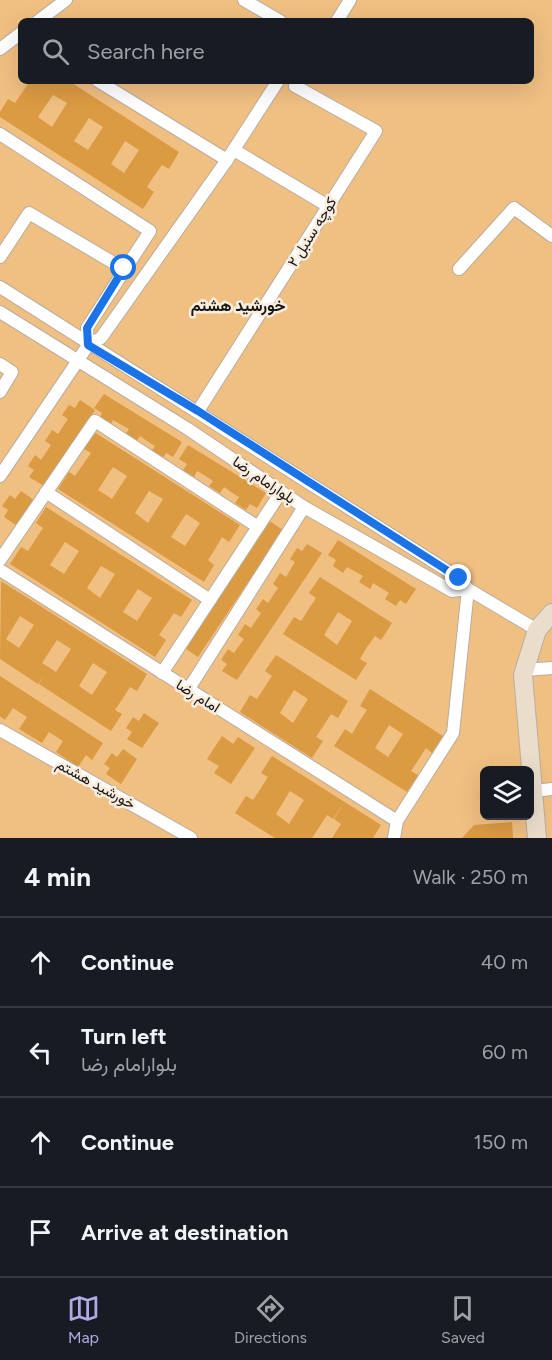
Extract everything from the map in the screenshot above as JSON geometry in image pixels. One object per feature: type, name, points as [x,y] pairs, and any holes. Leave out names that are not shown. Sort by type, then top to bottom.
[{"type":"street","points":[[42,18],[66,0]]},
{"type":"street","points":[[244,0],[275,18]]},
{"type":"street","points":[[339,18],[350,0]]},
{"type":"street","points":[[0,49],[18,35]]},
{"type":"street","points":[[103,84],[230,155],[328,206]]},
{"type":"street","points":[[1,471],[88,345],[101,338],[230,155],[276,84]]},
{"type":"street","name":"کوچه سنبل ۲","points":[[198,411],[376,131],[295,86]]},
{"type":"street","points":[[0,134],[150,231],[87,328],[88,345]]},
{"type":"street","points":[[459,269],[514,208],[552,236]]},
{"type":"street","points":[[0,257],[5,239],[29,213],[124,268]]},
{"type":"street","points":[[0,287],[88,345],[198,411],[459,578],[468,589],[453,733],[397,821],[394,838]]},
{"type":"street","name":"بلوارامام رضا","points":[[0,312],[76,362],[188,429],[304,507],[452,591],[468,589],[537,630]]},
{"type":"street","points":[[0,364],[12,372],[0,392]]},
{"type":"street","points":[[0,561],[94,421],[258,527]]},
{"type":"street","points":[[162,673],[258,527],[301,478]]},
{"type":"street","points":[[46,492],[210,600]]},
{"type":"street","points":[[188,690],[304,507]]},
{"type":"street","name":"امام رضا","points":[[0,570],[397,821]]},
{"type":"street","points":[[532,766],[524,670],[537,630],[552,613]]},
{"type":"street","points":[[524,670],[552,668]]},
{"type":"street","name":"خورشید هشتم","points":[[0,730],[191,838]]},
{"type":"street","points":[[537,838],[534,790],[552,789]]},
{"type":"shaded area","points":[[0,0],[552,0],[552,838],[0,838]]},
{"type":"building","points":[[28,84],[74,84],[179,152],[169,169],[162,165],[147,187],[154,192],[143,209],[0,117],[0,112],[8,99],[15,103]],"holes":[[[53,95],[67,103],[52,127],[38,117]],[[89,118],[103,127],[88,150],[74,141]],[[125,141],[139,150],[124,173],[111,164]]]},
{"type":"building","points":[[104,394],[182,442],[173,457],[166,453],[162,459],[151,452],[155,446],[140,436],[136,442],[125,435],[129,429],[113,420],[110,426],[99,419],[102,413],[94,408]]},
{"type":"building","points":[[80,400],[95,410],[44,486],[29,477],[34,470],[28,466],[35,455],[41,460],[51,445],[45,441],[52,430],[58,434],[68,419],[62,415],[69,405],[75,408]]},
{"type":"building","points":[[94,432],[240,525],[229,542],[222,537],[208,560],[214,565],[204,582],[58,489],[69,472],[75,476],[91,453],[84,449]],"holes":[[[113,467],[127,476],[112,499],[98,490]],[[149,491],[163,499],[148,523],[135,513]],[[186,514],[200,523],[185,546],[171,537]]]},
{"type":"building","points":[[188,445],[266,493],[257,508],[250,504],[246,510],[235,503],[239,497],[224,487],[220,493],[209,486],[213,481],[204,475],[197,471],[194,477],[183,470],[187,464],[179,459]]},
{"type":"building","points":[[21,491],[35,501],[19,527],[4,517],[8,510],[2,506],[10,495],[15,499]]},
{"type":"building","points":[[46,507],[192,600],[181,617],[174,613],[159,635],[166,640],[155,657],[10,564],[21,547],[28,551],[43,528],[36,523]],"holes":[[[65,542],[79,551],[64,574],[50,565]],[[101,566],[115,574],[100,598],[87,588]],[[138,589],[152,598],[137,621],[123,612]]]},
{"type":"building","points":[[268,520],[283,530],[198,657],[183,647]]},
{"type":"building","points":[[338,540],[416,589],[406,604],[400,600],[396,606],[385,599],[389,593],[373,583],[370,589],[359,582],[363,576],[347,567],[343,573],[333,566],[336,560],[328,555]]},
{"type":"building","points":[[307,544],[322,553],[237,680],[222,671],[227,664],[221,660],[228,649],[234,653],[244,639],[238,635],[245,624],[251,628],[261,613],[256,609],[263,599],[268,603],[278,588],[273,584],[280,573],[286,577],[295,562],[290,559],[297,548],[302,551]]},
{"type":"building","points":[[320,577],[392,623],[381,640],[375,636],[367,647],[360,659],[367,663],[356,680],[283,634],[294,617],[301,621],[316,598],[309,593]],"holes":[[[338,612],[352,621],[337,645],[324,635]]]},
{"type":"building","points":[[1,581],[147,674],[137,691],[130,687],[115,710],[122,714],[111,731],[39,684],[43,677],[38,684],[0,659]],"holes":[[[20,616],[34,625],[19,648],[6,639]],[[57,640],[71,649],[56,672],[42,663]],[[93,663],[107,672],[92,695],[79,686]]]},
{"type":"building","points":[[276,655],[348,701],[338,718],[331,714],[316,737],[323,741],[312,758],[240,712],[250,695],[257,699],[272,676],[265,671]],"holes":[[[294,690],[308,699],[293,723],[280,713]]]},
{"type":"building","points":[[0,676],[103,743],[92,760],[86,755],[78,767],[56,752],[63,741],[49,732],[42,743],[19,729],[27,717],[13,708],[5,720],[0,716]]},
{"type":"building","points":[[370,689],[443,736],[432,753],[426,748],[411,771],[418,775],[407,792],[334,746],[345,729],[352,734],[367,710],[360,706]],"holes":[[[389,725],[403,734],[388,757],[375,748]]]},
{"type":"building","points":[[144,713],[159,723],[142,748],[127,739],[132,732],[126,728],[133,717],[139,721]]},
{"type":"building","points":[[222,736],[233,744],[238,737],[255,748],[231,784],[214,773],[219,766],[207,759]]},
{"type":"building","points":[[123,749],[137,759],[121,784],[106,774],[110,768],[104,764],[112,753],[117,757]]},
{"type":"building","points":[[272,756],[381,825],[373,838],[332,838],[341,824],[334,819],[343,804],[333,819],[327,815],[312,838],[275,838],[235,813],[246,796],[253,800],[268,777],[261,773]],"holes":[[[290,791],[304,800],[289,824],[276,814]]]},
{"type":"building","points":[[512,822],[513,838],[462,838],[474,825]]},
{"type":"district","name":"خورشید هشتم","points":[[238,305]]},
{"type":"route","points":[[124,268],[87,328],[88,345],[198,411],[459,578]]}]
